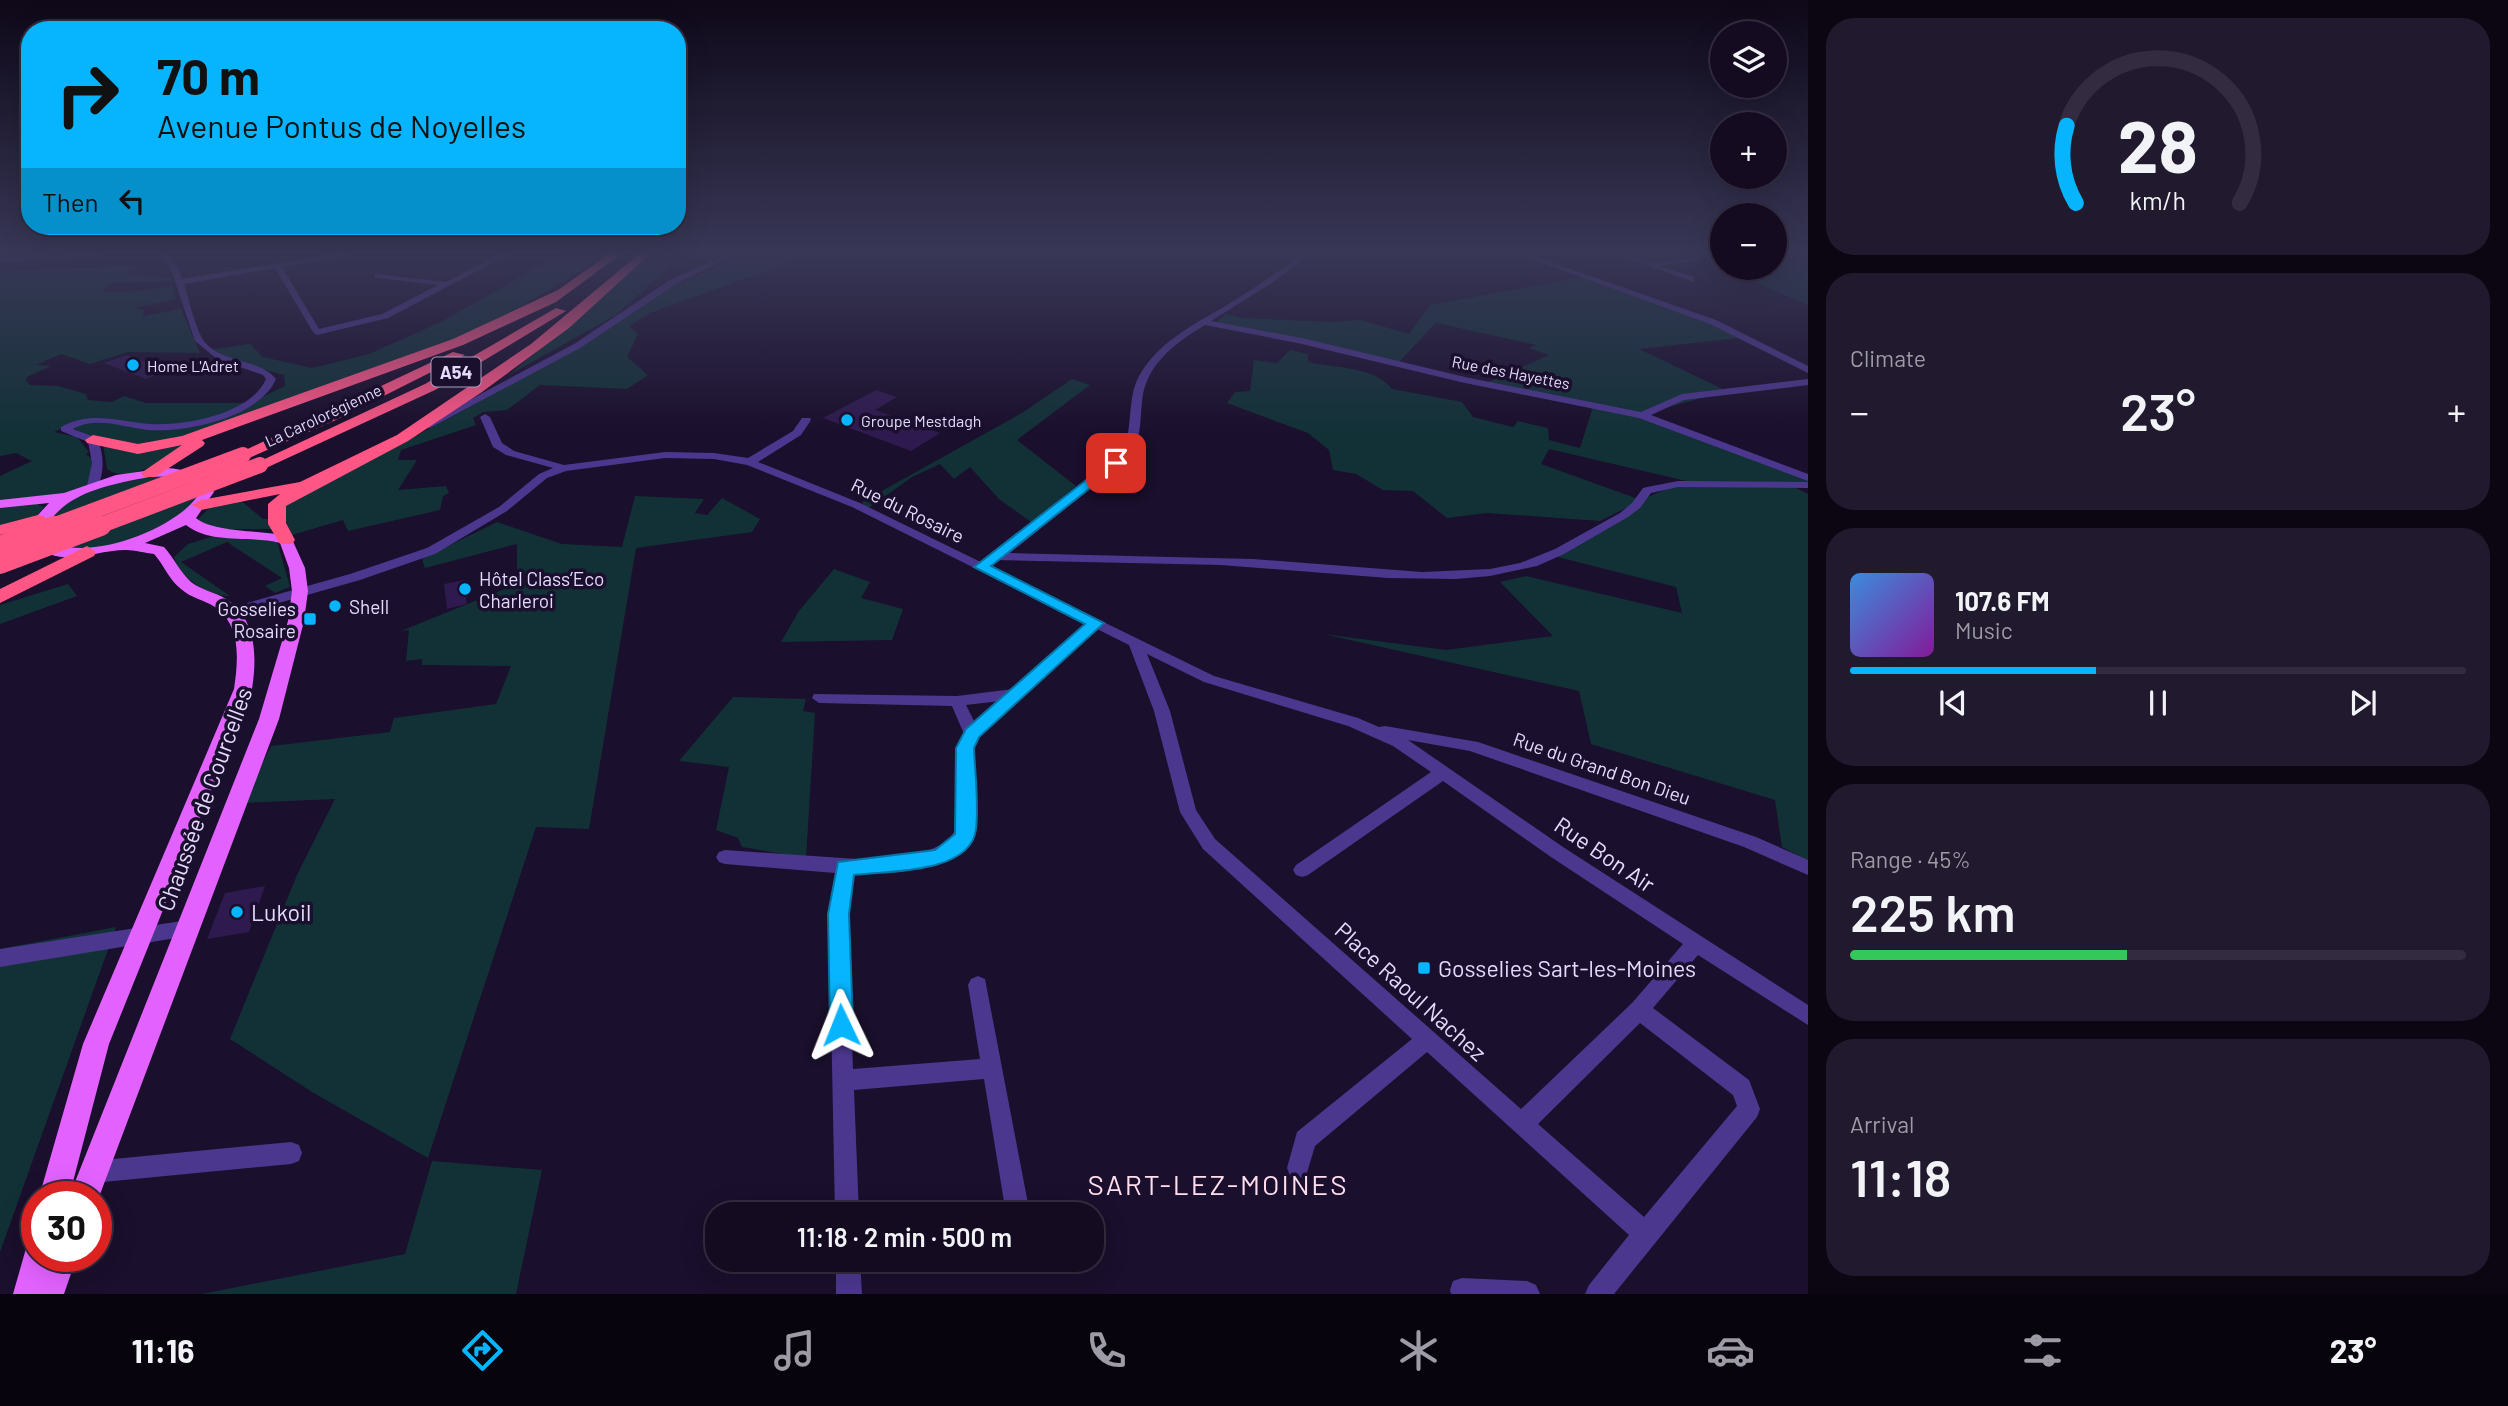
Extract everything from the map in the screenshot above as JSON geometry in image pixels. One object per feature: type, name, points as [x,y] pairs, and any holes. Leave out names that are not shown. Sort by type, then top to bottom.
[{"type":"highway","points":[[93,440],[127,448],[154,447],[240,422],[458,342],[515,314]]},
{"type":"highway","name":"La Carolorégienne","points":[[0,546],[243,455],[408,381],[528,314]]},
{"type":"highway","name":"La Carolorégienne","points":[[0,564],[260,465],[353,424],[496,351],[553,314]]},
{"type":"highway","points":[[286,540],[284,532],[277,524],[277,504],[323,477],[418,429],[503,371],[572,314]]},
{"type":"highway","points":[[149,473],[205,438],[240,422]]},
{"type":"highway","points":[[194,512],[323,477]]},
{"type":"highway","points":[[0,530],[44,515]]},
{"type":"highway","points":[[0,597],[87,552]]},
{"type":"main road","points":[[149,473],[186,474],[199,479],[207,492],[194,512],[162,532],[126,545],[87,552],[46,548],[34,535],[44,515],[71,496],[118,478],[149,473]]},
{"type":"main road","points":[[0,504],[71,496]]},
{"type":"main road","points":[[23,502],[44,515]]},
{"type":"main road","points":[[194,512],[202,531],[269,533],[286,540]]},
{"type":"main road","name":"Chaussée de Courcelles","points":[[91,1181],[269,719],[296,621],[300,592],[297,568],[286,540]]},
{"type":"main road","points":[[126,545],[159,550],[174,575],[189,588],[215,600],[230,612]]},
{"type":"main road","name":"Chaussée de Courcelles","points":[[58,1181],[96,1044],[243,689],[248,657],[242,632],[230,612]]},
{"type":"main road","points":[[29,1294],[34,1272]]},
{"type":"main road","points":[[48,1294],[56,1272]]},
{"type":"street","points":[[93,486],[98,469],[93,440],[65,429],[81,421],[96,419],[136,427],[194,423],[241,408],[261,397],[271,386],[271,379],[266,373],[213,355],[204,348],[198,340],[190,314]]},
{"type":"street","points":[[307,314],[317,332],[388,314]]},
{"type":"street","points":[[418,429],[565,353],[624,314]]},
{"type":"street","points":[[982,567],[1128,453],[1137,432],[1142,380],[1164,352],[1214,314]]},
{"type":"street","points":[[1692,314],[1713,322],[1808,370]]},
{"type":"street","name":"Rue des Hayettes","points":[[1201,323],[1303,341],[1465,380],[1642,415],[1808,478]]},
{"type":"street","points":[[1642,415],[1658,405],[1682,397],[1808,382]]},
{"type":"street","name":"Rue du Rosaire","points":[[485,417],[497,445],[510,453],[564,468]]},
{"type":"street","points":[[750,462],[797,433],[806,420]]},
{"type":"street","name":"Rue du Rosaire","points":[[230,612],[363,575],[431,551],[503,509],[543,476],[564,468],[664,456],[714,456],[750,462],[856,505],[1209,679],[1377,730]]},
{"type":"street","points":[[98,469],[118,478]]},
{"type":"street","points":[[999,556],[1253,563],[1332,567],[1398,575],[1486,572],[1523,566],[1558,552],[1636,509],[1647,491],[1678,484],[1808,485]]},
{"type":"street","points":[[725,857],[845,868],[940,858],[964,838],[967,830],[965,748],[972,734],[1013,694],[1096,623]]},
{"type":"street","name":"Place Raoul Nachez","points":[[1135,642],[1158,698],[1193,821],[1209,844],[1645,1234]]},
{"type":"street","points":[[819,698],[957,701],[1013,694]]},
{"type":"street","points":[[957,701],[972,734]]},
{"type":"street","name":"Rue Bon Air","points":[[1377,730],[1808,1016]]},
{"type":"street","name":"Rue du Grand Bon Dieu","points":[[1377,730],[1406,733],[1497,754],[1750,842],[1808,867]]},
{"type":"street","points":[[1302,870],[1442,773]]},
{"type":"street","points":[[845,868],[838,914],[847,1202]]},
{"type":"street","points":[[0,958],[188,929]]},
{"type":"street","points":[[1522,1124],[1639,1010],[1696,943]]},
{"type":"street","points":[[978,985],[1016,1202]]},
{"type":"street","points":[[1598,1294],[1749,1109],[1741,1088],[1639,1010]]},
{"type":"street","points":[[1298,1168],[1305,1140],[1426,1040]]},
{"type":"street","points":[[843,1080],[992,1068]]},
{"type":"street","points":[[112,1181],[291,1153]]},
{"type":"street","points":[[848,1272],[849,1294]]},
{"type":"street","points":[[1462,1290],[1527,1294]]},
{"type":"green space","points":[[0,314],[183,314],[200,353],[128,352],[90,364],[61,354],[36,365],[51,366],[27,377],[26,380],[30,385],[58,386],[86,394],[88,400],[112,402],[124,396],[146,403],[250,403],[285,386],[284,375],[231,361],[208,350],[250,344],[263,357],[312,368],[369,354],[454,314],[505,314],[406,360],[194,439],[140,471],[128,474],[107,469],[103,444],[73,428],[81,420],[54,432],[77,437],[89,452],[86,454],[96,462],[93,486],[171,473],[207,492],[171,528],[87,552],[34,535],[73,495],[0,505],[0,476],[32,461],[16,453],[0,456]]},
{"type":"green space","points":[[580,314],[617,314],[616,315],[509,375]]},
{"type":"green space","points":[[624,314],[648,314],[629,326],[638,334],[627,357],[648,375],[627,389],[540,385],[507,410],[483,412],[473,418],[476,425],[401,450],[398,460],[417,460],[398,490],[446,486],[449,493],[443,496],[440,510],[348,531],[343,520],[292,535],[284,517],[284,506],[481,401]]},
{"type":"green space","points":[[1226,314],[1241,318],[1332,322],[1360,320],[1409,334],[1423,314],[1691,314],[1747,337],[1639,349],[1727,391],[1643,414],[1808,477],[1808,485],[1772,485],[1796,488],[1808,494],[1808,861],[1782,847],[1775,800],[1591,744],[1579,691],[1323,634],[1446,650],[1553,636],[1500,582],[1526,576],[1682,613],[1676,587],[1550,555],[1628,513],[1638,502],[1600,521],[1487,513],[1447,518],[1413,491],[1383,490],[1356,474],[1333,470],[1329,450],[1308,433],[1227,403],[1235,392],[1250,391],[1254,360],[1277,363],[1290,350],[1308,354],[1308,362],[1365,372],[1385,381],[1392,389],[1462,402],[1473,417],[1513,427],[1518,421],[1548,428],[1549,440],[1580,448],[1593,407],[1484,384],[1549,355],[1529,348],[1536,345],[1436,323],[1397,364],[1213,325]],"holes":[[[1549,449],[1695,483],[1678,484],[1641,500],[1541,464]]]},
{"type":"green space","points":[[1072,379],[1090,385],[1017,440],[1076,486],[1031,522],[999,499],[970,467],[954,479],[940,464],[912,477],[866,510],[862,502],[1022,413]]},
{"type":"green space","points":[[635,496],[704,499],[695,513],[707,515],[722,498],[760,519],[752,532],[636,548],[589,829],[536,827],[428,1158],[312,1092],[230,1039],[297,875],[335,799],[243,803],[271,746],[390,732],[394,718],[496,704],[511,666],[422,665],[422,659],[406,661],[409,630],[401,631],[517,584],[517,544],[425,568],[422,559],[497,522],[562,544],[622,547]]},
{"type":"green space","points":[[240,500],[263,519],[269,519],[273,529],[210,529],[197,520],[212,506]]},
{"type":"green space","points":[[37,504],[44,507],[34,519],[0,528],[0,507]]},
{"type":"green space","points":[[218,535],[277,541],[290,587],[275,593],[265,586],[282,578],[227,542],[181,562],[230,596],[213,593],[188,579],[174,557],[188,544]]},
{"type":"green space","points":[[834,569],[870,582],[861,598],[903,609],[892,640],[781,642],[799,611]]},
{"type":"green space","points":[[68,584],[77,596],[0,624],[0,605]]},
{"type":"green space","points":[[733,697],[806,699],[803,711],[815,713],[806,858],[742,847],[738,838],[716,830],[729,767],[679,761]]},
{"type":"green space","points":[[116,927],[25,1181],[21,1181],[21,1193],[0,1252],[0,949]]},
{"type":"green space","points":[[432,1161],[542,1170],[516,1294],[202,1294],[405,1254]]},
{"type":"building","name":"Home L'Adret","points":[[127,355],[169,370],[146,379],[104,363]]},
{"type":"building","name":"Groupe Mestdagh","points":[[876,390],[897,397],[875,410],[940,433],[911,451],[823,418]]},
{"type":"building","points":[[464,580],[467,604],[447,609],[444,584]]},
{"type":"building","name":"Lukoil","points":[[265,886],[249,932],[207,939],[225,893]]},
{"type":"place","name":"Home L'Adret","points":[[133,365]]},
{"type":"place","name":"Groupe Mestdagh","points":[[847,420]]},
{"type":"place","name":"Hôtel Class‘Eco Charleroi","points":[[465,589]]},
{"type":"place","name":"Shell","points":[[335,606]]},
{"type":"place","name":"Gosselies Rosaire","points":[[310,619]]},
{"type":"place","name":"Lukoil","points":[[237,912]]},
{"type":"place","name":"Gosselies Sart-les-Moines","points":[[1424,968]]},
{"type":"district","name":"SART-LEZ-MOINES","points":[[1218,1184]]},
{"type":"route","points":[[841,1025],[838,914],[845,868],[940,858],[964,838],[967,830],[965,748],[972,734],[1013,694],[1096,623],[982,567],[1116,463]]}]
